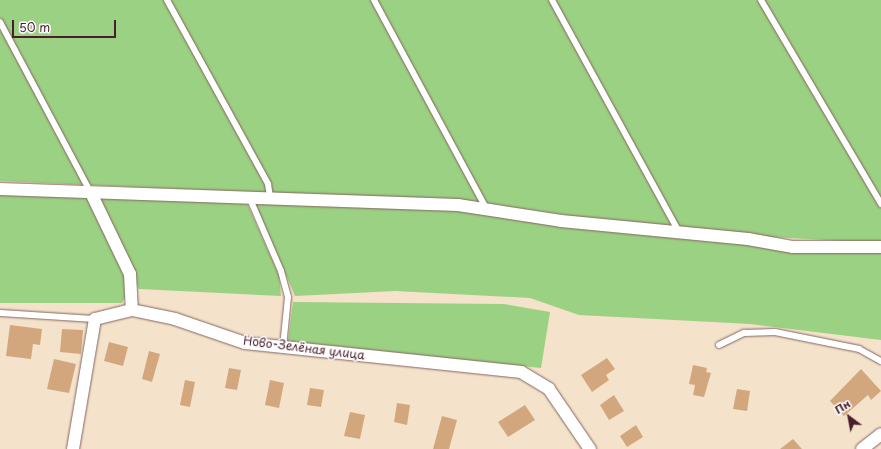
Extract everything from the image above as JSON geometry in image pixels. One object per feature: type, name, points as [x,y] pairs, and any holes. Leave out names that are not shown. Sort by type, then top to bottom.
[{"type":"street","points":[[0,189],[250,200],[270,196],[486,209],[680,234],[748,239],[793,247],[881,247]]},
{"type":"street","points":[[91,193],[130,274],[132,310]]},
{"type":"street","name":"Ново-Зелёная улица","points":[[95,319],[132,310],[175,319],[245,343],[521,372],[549,389],[590,449]]},
{"type":"street","points":[[73,449],[95,319]]},
{"type":"street","points":[[862,449],[881,434]]},
{"type":"lane","points":[[168,0],[268,184],[270,196]]},
{"type":"lane","points":[[374,0],[486,209]]},
{"type":"lane","points":[[552,0],[680,234]]},
{"type":"lane","points":[[761,0],[881,204]]},
{"type":"lane","points":[[0,22],[91,193]]},
{"type":"lane","points":[[250,200],[281,271],[288,297],[283,347]]},
{"type":"lane","points":[[0,313],[95,319]]},
{"type":"lane","points":[[719,345],[744,333],[775,332],[858,349],[881,361]]},
{"type":"green space","points":[[0,0],[881,0],[881,243],[680,232],[485,203],[0,181]]},
{"type":"green space","points":[[0,194],[89,197],[117,252],[130,288],[122,303],[0,303]]},
{"type":"green space","points":[[102,197],[246,201],[279,275],[281,296],[139,289],[102,205]]},
{"type":"green space","points":[[254,201],[460,210],[881,250],[881,340],[750,324],[579,315],[530,298],[395,291],[295,296]]},
{"type":"green space","points":[[293,302],[504,304],[550,312],[541,368],[288,341]]},
{"type":"building","points":[[10,325],[42,329],[40,345],[33,344],[31,359],[6,356]]},
{"type":"building","points":[[62,329],[83,330],[81,354],[60,352]]},
{"type":"building","points":[[109,342],[128,347],[123,366],[104,361]]},
{"type":"building","points":[[149,351],[160,354],[152,382],[142,379]]},
{"type":"building","points":[[607,358],[615,369],[606,375],[609,380],[592,392],[581,375]]},
{"type":"building","points":[[54,359],[76,364],[69,393],[47,389]]},
{"type":"building","points":[[693,365],[707,368],[706,372],[711,373],[704,397],[693,395],[695,385],[689,384]]},
{"type":"building","points":[[229,368],[241,370],[237,390],[225,388]]},
{"type":"building","points":[[861,369],[881,391],[871,400],[868,395],[844,416],[830,401]]},
{"type":"building","points":[[185,380],[195,382],[190,407],[180,405]]},
{"type":"building","points":[[270,380],[284,383],[279,408],[265,405]]},
{"type":"building","points":[[310,388],[324,390],[321,407],[307,405]]},
{"type":"building","points":[[737,389],[750,391],[747,411],[733,409]]},
{"type":"building","points":[[614,395],[624,411],[609,420],[600,405]]},
{"type":"building","points":[[397,403],[410,405],[407,425],[394,422]]},
{"type":"building","points":[[525,405],[535,420],[508,437],[498,422]]},
{"type":"building","points":[[350,412],[365,415],[360,439],[344,436]]},
{"type":"building","points":[[442,416],[457,420],[449,449],[433,449]]},
{"type":"building","points":[[636,425],[643,437],[627,447],[620,436]]},
{"type":"building","points":[[793,439],[802,449],[780,449]]}]
